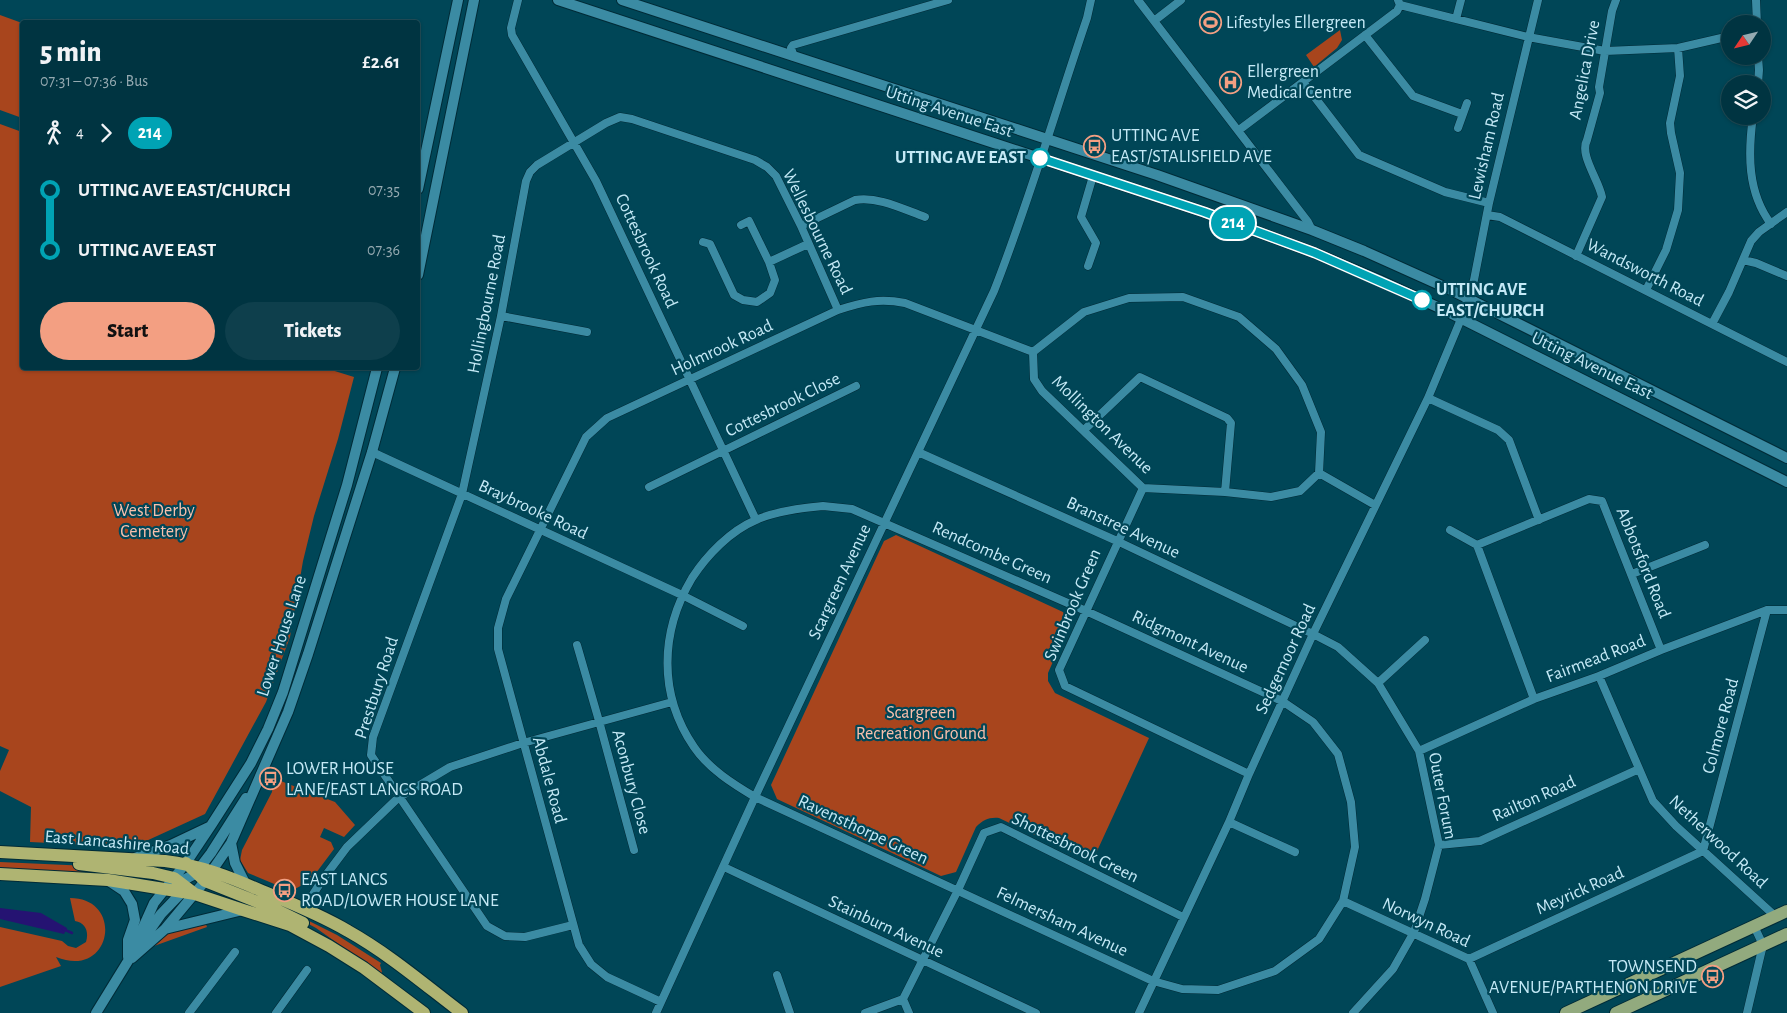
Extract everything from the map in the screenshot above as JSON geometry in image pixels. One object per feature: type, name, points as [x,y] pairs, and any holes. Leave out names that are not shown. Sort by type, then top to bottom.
[{"type":"highway","name":"East Lancashire Road","points":[[0,852],[134,858],[186,863]]},
{"type":"highway","points":[[0,860],[91,865],[184,887],[243,910],[290,925],[364,968],[424,1013]]},
{"type":"highway","points":[[186,863],[202,874],[300,921],[329,946]]},
{"type":"highway","points":[[0,874],[108,880],[164,889],[184,887]]},
{"type":"highway","points":[[202,874],[244,883],[304,908],[347,930],[369,944],[462,1013]]},
{"type":"main road","points":[[1566,1013],[1781,914]]},
{"type":"main road","points":[[1616,1013],[1787,934]]},
{"type":"street","points":[[420,180],[458,0]]},
{"type":"street","points":[[420,265],[474,0]]},
{"type":"street","name":"Cottesbrook Road","points":[[518,0],[511,28],[512,35],[596,181],[756,520]]},
{"type":"street","name":"Utting Avenue East","points":[[558,0],[1204,212],[1315,253],[1379,280],[1461,319],[1787,482]]},
{"type":"street","name":"Utting Avenue East","points":[[622,0],[1046,139],[1312,230],[1364,251],[1469,299],[1787,458]]},
{"type":"street","points":[[794,57],[791,48],[793,45],[948,0]]},
{"type":"street","name":"Scargreen Avenue","points":[[656,1013],[755,797],[994,291],[1087,18],[1091,0]]},
{"type":"street","points":[[1138,0],[1239,130],[1312,230]]},
{"type":"street","points":[[1154,21],[1181,0]]},
{"type":"street","points":[[1456,19],[1461,0]]},
{"type":"street","name":"Lewisham Road","points":[[1461,319],[1469,299],[1488,203],[1538,0]]},
{"type":"street","name":"Angelica Drive","points":[[1576,256],[1602,197],[1601,187],[1584,153],[1584,145],[1600,93],[1599,87],[1605,51],[1612,11],[1616,0]]},
{"type":"street","points":[[1756,0],[1757,15]]},
{"type":"street","points":[[1239,130],[1397,11],[1399,3],[1528,37],[1605,51],[1678,48],[1721,38]]},
{"type":"street","points":[[1365,35],[1413,96],[1462,114]]},
{"type":"street","points":[[1646,290],[1666,250],[1678,210],[1680,173],[1670,133],[1670,123],[1680,76],[1678,48]]},
{"type":"street","points":[[1303,82],[1360,155],[1445,192],[1488,203]]},
{"type":"street","points":[[1458,128],[1467,103]]},
{"type":"street","name":"Wellesbourne Road","points":[[574,142],[620,117],[632,119],[768,166],[776,176],[801,226],[838,310]]},
{"type":"street","points":[[1752,125],[1749,150],[1756,199],[1760,209],[1771,224]]},
{"type":"street","name":"Hollingbourne Road","points":[[462,494],[501,316],[526,182],[530,172],[537,165],[574,142]]},
{"type":"street","points":[[1088,266],[1096,243],[1081,216],[1094,176]]},
{"type":"street","points":[[801,226],[855,200],[864,198],[925,217]]},
{"type":"street","points":[[1712,324],[1751,241],[1787,212]]},
{"type":"street","name":"Wandsworth Road","points":[[1487,215],[1500,218],[1787,362]]},
{"type":"street","points":[[703,242],[710,244],[734,295],[743,300],[757,302],[770,293],[775,280],[769,262],[749,221],[741,225]]},
{"type":"street","points":[[769,262],[808,244]]},
{"type":"street","points":[[1743,260],[1756,262],[1787,276]]},
{"type":"street","points":[[975,329],[1034,352],[1084,312],[1129,298],[1183,297],[1239,317],[1276,349],[1302,386],[1321,432],[1319,474],[1375,505]]},
{"type":"street","name":"Holmrook Road","points":[[541,530],[586,437],[607,418],[838,310],[862,302],[888,300],[905,303],[975,329]]},
{"type":"street","points":[[501,316],[587,332]]},
{"type":"street","name":"Sedgemoor Road","points":[[1139,1013],[1229,822],[1282,701],[1428,398],[1461,319]]},
{"type":"street","name":"Mollington Avenue","points":[[1034,352],[1034,379],[1042,391],[1143,488],[1225,492],[1271,497],[1300,491],[1319,474]]},
{"type":"street","name":"Lower House Lane","points":[[184,887],[186,863],[252,763],[283,692],[347,486],[376,370]]},
{"type":"street","name":"Lower House Lane","points":[[184,887],[202,874],[232,843],[288,712],[372,452],[394,370]]},
{"type":"street","points":[[1084,430],[1140,377],[1227,418],[1231,424],[1225,492]]},
{"type":"street","name":"Cottesbrook Close","points":[[649,487],[856,386]]},
{"type":"street","points":[[1428,398],[1498,430],[1509,440],[1539,520]]},
{"type":"street","name":"Braybrooke Road","points":[[372,452],[682,595],[743,626]]},
{"type":"street","name":"Branstree Avenue","points":[[918,452],[1117,541],[1314,634]]},
{"type":"street","name":"Swinbrook Green","points":[[1143,488],[1059,670],[1065,686],[1249,774]]},
{"type":"street","name":"Prestbury Road","points":[[462,494],[373,738],[371,755],[398,798],[487,926],[505,936],[524,937],[573,924]]},
{"type":"street","name":"Abbotsford Road","points":[[1477,545],[1589,499],[1602,501],[1661,650]]},
{"type":"street","name":"Rendcombe Green","points":[[682,595],[699,567],[714,549],[734,533],[756,520],[797,508],[823,506],[852,509],[1086,611]]},
{"type":"street","name":"Abdale Road","points":[[541,530],[506,599],[498,628],[498,649],[579,945],[591,964],[607,977],[661,1002]]},
{"type":"street","points":[[1450,530],[1477,545],[1534,699]]},
{"type":"street","points":[[1632,574],[1705,545]]},
{"type":"street","name":"Ravensthorpe Green","points":[[682,595],[672,622],[667,648],[668,678],[672,702],[694,748],[733,785],[755,797],[958,890]]},
{"type":"street","name":"Fairmead Road","points":[[1419,750],[1534,699],[1599,676],[1661,650],[1767,610],[1787,610]]},
{"type":"street","name":"Colmore Road","points":[[1703,851],[1767,610]]},
{"type":"street","name":"Ridgmont Avenue","points":[[1086,611],[1282,701],[1313,722],[1338,754],[1351,802],[1355,847],[1344,901]]},
{"type":"street","name":"Outer Forum","points":[[1314,634],[1338,647],[1378,683],[1419,750],[1439,845],[1414,932],[1393,968],[1353,1013]]},
{"type":"street","points":[[1378,683],[1425,640]]},
{"type":"street","name":"Aconbury Close","points":[[577,645],[634,850]]},
{"type":"street","name":"Netherwood Road","points":[[1599,676],[1653,801],[1703,851],[1781,914]]},
{"type":"street","points":[[304,908],[323,878],[348,847],[398,798],[450,767],[523,743],[672,702]]},
{"type":"street","name":"Railton Road","points":[[1439,845],[1480,841],[1639,768]]},
{"type":"street","points":[[96,1013],[128,961],[161,914],[184,887],[202,874],[263,772]]},
{"type":"street","points":[[1229,822],[1295,852]]},
{"type":"street","points":[[134,858],[171,845],[205,830],[212,824]]},
{"type":"street","name":"Shottesbrook Green","points":[[903,999],[984,834],[1001,827],[1183,917]]},
{"type":"street","points":[[232,843],[235,862],[244,883]]},
{"type":"street","name":"Meyrick Road","points":[[1469,959],[1703,851]]},
{"type":"street","name":"Stainburn Avenue","points":[[724,867],[1036,1013]]},
{"type":"street","points":[[108,880],[124,891],[132,904],[135,920],[128,940],[128,961]]},
{"type":"street","points":[[128,961],[165,929],[184,887]]},
{"type":"street","points":[[128,961],[154,903],[164,889]]},
{"type":"street","name":"Felmersham Avenue","points":[[958,890],[1153,981],[1182,989],[1218,990],[1275,971],[1319,939],[1344,901]]},
{"type":"street","name":"Norwyn Road","points":[[1344,901],[1469,959],[1493,1013]]},
{"type":"street","points":[[165,929],[243,910]]},
{"type":"street","points":[[1746,1013],[1763,945],[1754,926]]},
{"type":"street","points":[[189,1013],[235,952]]},
{"type":"street","points":[[276,1013],[307,970]]},
{"type":"street","points":[[777,975],[790,1013]]},
{"type":"street","points":[[865,1013],[903,999],[909,1013]]},
{"type":"green space","points":[[0,15],[20,22],[20,117],[0,110]]},
{"type":"green space","points":[[1340,30],[1342,40],[1337,48],[1314,67],[1306,55]]},
{"type":"green space","name":"West Derby Cemetery","points":[[0,124],[20,131],[20,370],[331,370],[354,377],[338,439],[314,516],[303,561],[290,637],[266,702],[205,814],[133,847],[30,842],[31,807],[0,791],[0,771],[9,750],[0,746]]},
{"type":"green space","name":"Scargreen Recreation Ground","points":[[896,535],[1063,612],[1069,625],[1048,673],[1048,681],[1055,693],[1149,738],[1092,862],[999,818],[992,818],[976,827],[956,872],[941,876],[777,799],[771,785],[884,541]]},
{"type":"green space","points":[[273,778],[335,802],[355,825],[344,837],[324,828],[320,837],[331,842],[334,849],[310,881],[291,891],[248,873],[240,860],[242,850],[272,792]]},
{"type":"green space","points":[[0,862],[89,866],[96,871],[96,874],[0,869]]},
{"type":"green space","points":[[70,898],[87,901],[99,910],[105,923],[105,936],[100,948],[90,957],[75,961],[56,957],[61,966],[0,987],[0,927],[62,941],[68,946],[76,948],[86,942],[86,929],[82,924],[75,921]]},
{"type":"green space","points":[[293,913],[337,935],[381,963],[381,974],[316,928],[292,915]]},
{"type":"green space","points":[[205,922],[207,927],[154,946],[169,933]]},
{"type":"shaded area","points":[[0,908],[41,913],[67,928],[64,934],[0,919]]},
{"type":"waterway","points":[[63,929],[72,933]]},
{"type":"bus line","name":"214","points":[[1040,158],[1204,212],[1315,253],[1422,300]]},
{"type":"place","name":"Lifestyles Ellergreen","points":[[1210,23]]},
{"type":"place","name":"Ellergreen Medical Centre","points":[[1231,82]]},
{"type":"place","name":"UTTING AVE EAST/STALISFIELD AVE","points":[[1095,146]]},
{"type":"place","name":"UTTING AVE EAST","points":[[1040,158]]},
{"type":"place","name":"UTTING AVE EAST/CHURCH","points":[[1422,300]]},
{"type":"place","name":"LOWER HOUSE LANE/EAST LANCS ROAD","points":[[270,779]]},
{"type":"place","name":"EAST LANCS ROAD/LOWER HOUSE LANE","points":[[285,890]]},
{"type":"place","name":"TOWNSEND AVENUE/PARTHENON DRIVE","points":[[1713,977]]}]
